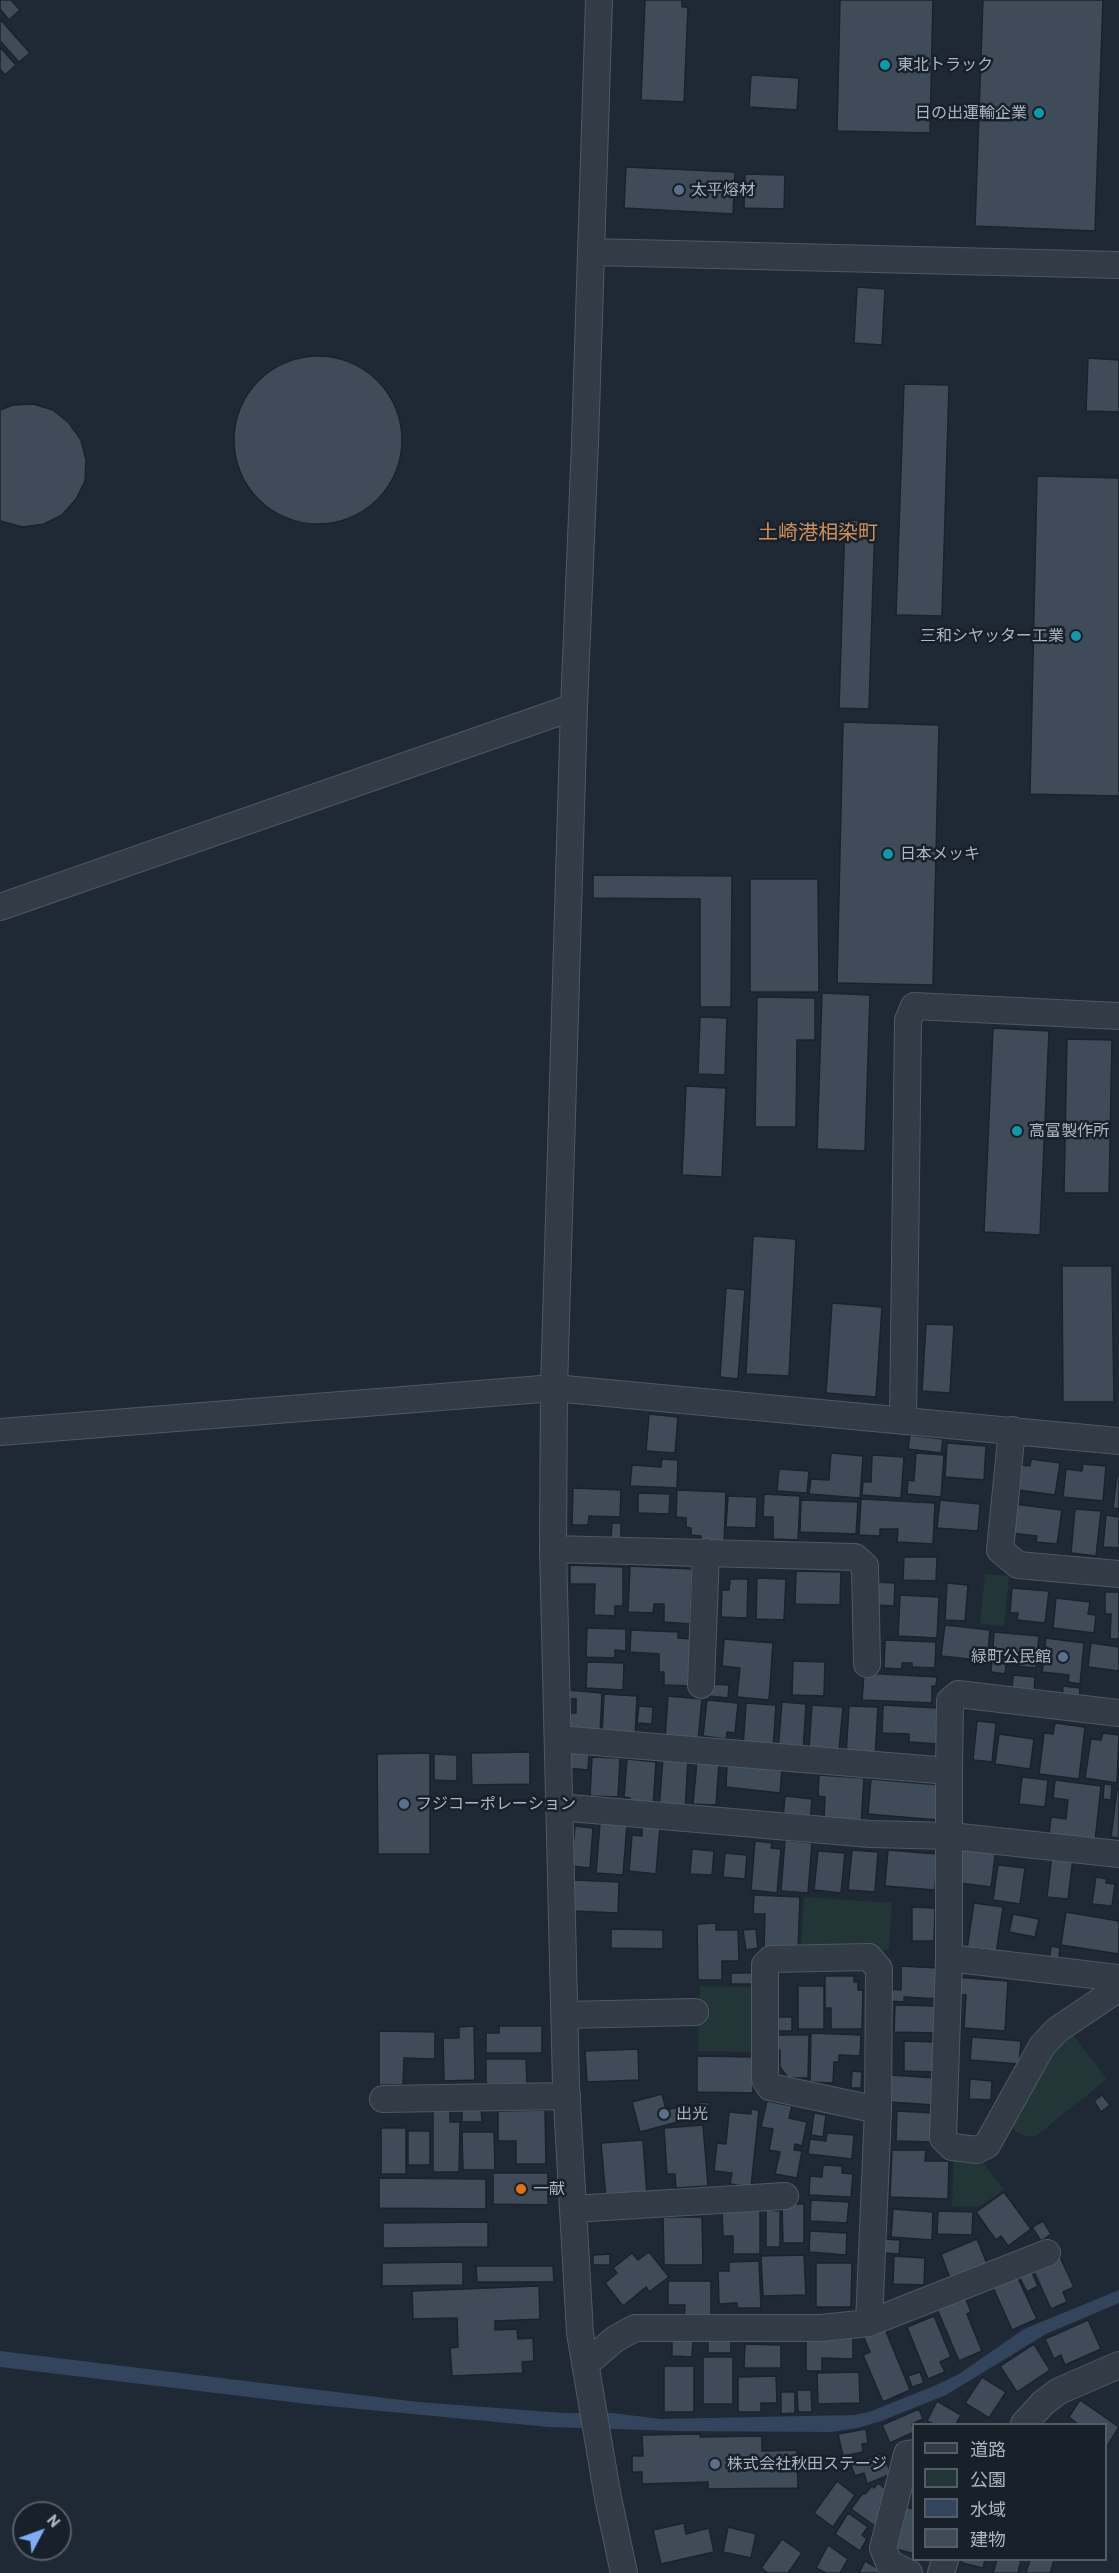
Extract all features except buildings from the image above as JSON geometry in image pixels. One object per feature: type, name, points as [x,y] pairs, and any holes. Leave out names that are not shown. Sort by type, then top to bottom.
[{"type":"street","points":[[599,0],[592,252],[574,707],[554,1388],[553,1549],[567,2096],[580,2333],[599,2448],[624,2573]]},
{"type":"street","points":[[592,252],[1119,265]]},
{"type":"street","points":[[0,907],[574,707]]},
{"type":"street","points":[[903,1421],[908,1020],[914,1006],[1119,1016]]},
{"type":"street","points":[[0,1432],[554,1388],[1119,1441]]},
{"type":"street","points":[[1012,1430],[1000,1550],[1018,1565],[1119,1574]]},
{"type":"street","points":[[553,1549],[855,1557],[865,1566],[867,1664]]},
{"type":"street","points":[[702,1685],[706,1552]]},
{"type":"street","points":[[1119,1713],[958,1694],[950,1701],[951,1836],[943,2138],[952,2147],[977,2150],[987,2145],[1042,2046],[1057,2030],[1119,1988]]},
{"type":"street","points":[[558,1739],[950,1771]]},
{"type":"street","points":[[559,1807],[870,1834],[951,1836],[1119,1854]]},
{"type":"street","points":[[869,2323],[878,2110],[879,1968],[869,1958],[771,1959],[765,1965],[765,2079],[770,2087],[878,2110]]},
{"type":"street","points":[[949,1959],[1119,1978]]},
{"type":"street","points":[[565,2015],[694,2012]]},
{"type":"street","points":[[383,2099],[567,2096]]},
{"type":"street","points":[[573,2210],[785,2196]]},
{"type":"street","points":[[586,2364],[615,2339],[635,2328],[821,2328],[869,2323],[1047,2253]]},
{"type":"street","points":[[1025,2423],[1043,2403],[1059,2391],[1119,2365]]},
{"type":"street","points":[[909,2573],[889,2563],[883,2548],[907,2454],[912,2453]]},
{"type":"green space","points":[[985,1574],[1009,1576],[1004,1626],[980,1624]]},
{"type":"green space","points":[[804,1897],[892,1903],[889,1950],[801,1945]]},
{"type":"green space","points":[[700,1986],[755,1987],[753,2052],[698,2051]]},
{"type":"green space","points":[[1070,2031],[1107,2079],[1036,2136],[1026,2136],[1016,2132],[1010,2121],[1054,2043]]},
{"type":"green space","points":[[954,2153],[980,2159],[1004,2190],[979,2207],[952,2206]]},
{"type":"water","points":[[1119,2290],[1119,2303],[1046,2334],[946,2395],[881,2421],[858,2428],[831,2432],[549,2427],[307,2404],[0,2367],[0,2351],[418,2402],[564,2413],[612,2413],[661,2419],[854,2415],[869,2412],[934,2386],[959,2374],[1024,2329]]},
{"type":"place","name":"東北トラック","points":[[885,65]]},
{"type":"place","name":"日の出運輸企業","points":[[1039,113]]},
{"type":"place","name":"太平熔材","points":[[679,190]]},
{"type":"place","name":"三和シヤッター工業","points":[[1076,636]]},
{"type":"place","name":"日本メッキ","points":[[888,854]]},
{"type":"place","name":"高富製作所","points":[[1017,1131]]},
{"type":"place","name":"緑町公民館","points":[[1063,1657]]},
{"type":"place","name":"フジコーポレーション","points":[[404,1804]]},
{"type":"place","name":"出光","points":[[664,2114]]},
{"type":"place","name":"一献","points":[[521,2189]]},
{"type":"place","name":"株式会社秋田ステージ","points":[[715,2464]]},
{"type":"district","name":"土崎港相染町","points":[[818,532]]}]
